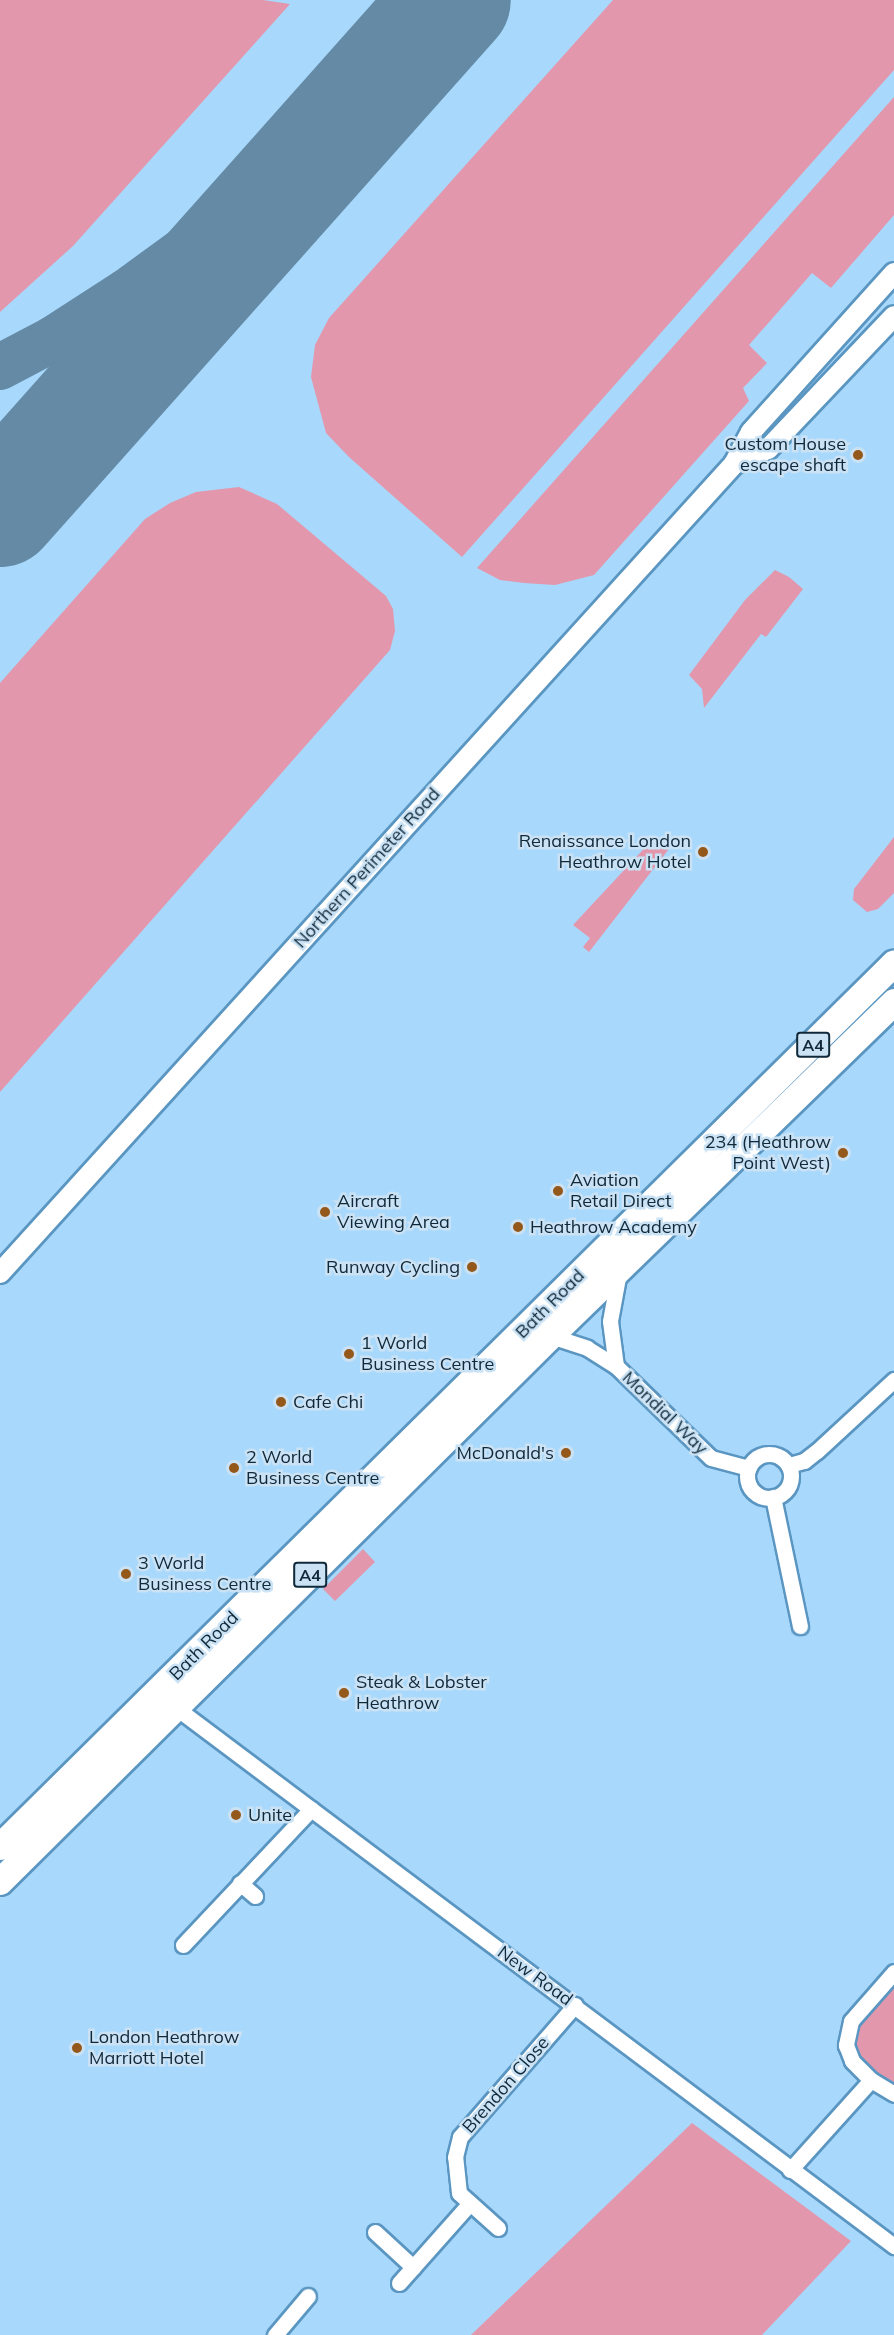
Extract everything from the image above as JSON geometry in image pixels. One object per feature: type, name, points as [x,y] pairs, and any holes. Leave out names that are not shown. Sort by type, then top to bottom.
[{"type":"highway","name":"Bath Road","points":[[0,1847],[894,964]]},
{"type":"highway","name":"Bath Road","points":[[0,1882],[620,1268],[894,1002]]},
{"type":"street","name":"Northern Perimeter Road","points":[[0,1273],[734,464],[751,432],[894,273]]},
{"type":"street","name":"Northern Perimeter Road","points":[[734,464],[768,449],[894,316]]},
{"type":"street","points":[[616,1366],[610,1322],[620,1268]]},
{"type":"street","name":"Mondial Way","points":[[551,1336],[587,1348],[616,1366],[711,1458],[749,1468]]},
{"type":"street","points":[[789,1466],[804,1461],[894,1380]]},
{"type":"street","points":[[772,1454],[779,1456],[789,1466],[789,1485],[785,1491],[773,1497],[755,1492],[748,1481],[749,1468],[758,1457],[772,1454]]},
{"type":"street","points":[[773,1497],[801,1626]]},
{"type":"street","name":"New Road","points":[[175,1707],[894,2246]]},
{"type":"street","points":[[183,1945],[311,1809]]},
{"type":"street","points":[[240,1883],[255,1896]]},
{"type":"street","points":[[894,1972],[851,2021],[846,2045],[849,2056],[871,2080],[894,2094]]},
{"type":"street","name":"Brendon Close","points":[[498,2228],[459,2193],[455,2157],[460,2137],[575,2005]]},
{"type":"street","points":[[790,2170],[871,2080]]},
{"type":"street","points":[[399,2283],[470,2203]]},
{"type":"street","points":[[375,2232],[413,2267]]},
{"type":"street","points":[[275,2335],[308,2296]]},
{"type":"shaded area","points":[[0,0],[263,0],[290,4],[73,246],[0,312]]},
{"type":"shaded area","points":[[613,0],[894,0],[894,70],[462,557],[349,457],[326,433],[311,377],[315,345],[329,318]]},
{"type":"shaded area","points":[[894,97],[894,215],[831,288],[812,273],[749,345],[767,363],[743,388],[749,401],[594,575],[555,585],[500,580],[477,568]]},
{"type":"shaded area","points":[[239,487],[277,504],[386,596],[393,609],[395,631],[390,650],[0,1092],[0,683],[145,519],[170,503],[196,492]]},
{"type":"shaded area","points":[[775,570],[789,577],[803,589],[766,637],[761,634],[704,708],[702,689],[689,675],[745,600]]},
{"type":"shaded area","points":[[894,837],[894,893],[878,909],[867,912],[853,900],[854,889]]},
{"type":"shaded area","points":[[671,838],[675,841],[589,952],[583,947],[590,938],[573,925],[653,839],[663,847]]},
{"type":"shaded area","points":[[363,1549],[375,1562],[335,1601],[323,1589]]},
{"type":"shaded area","points":[[894,1982],[894,2087],[860,2058],[854,2043],[857,2025]]},
{"type":"shaded area","points":[[692,2123],[851,2241],[762,2335],[471,2335]]},
{"type":"taxiway","points":[[371,92],[396,39],[402,0]]},
{"type":"taxiway","points":[[0,367],[53,339],[126,292],[316,154]]},
{"type":"runway","points":[[0,509],[453,0]]},
{"type":"place","name":"Custom House escape shaft","points":[[858,455]]},
{"type":"place","name":"Renaissance London Heathrow Hotel","points":[[703,852]]},
{"type":"place","name":"234 (Heathrow Point West)","points":[[843,1153]]},
{"type":"place","name":"Aviation Retail Direct","points":[[558,1191]]},
{"type":"place","name":"Aircraft Viewing Area","points":[[325,1212]]},
{"type":"place","name":"Heathrow Academy","points":[[518,1227]]},
{"type":"place","name":"Runway Cycling","points":[[472,1267]]},
{"type":"place","name":"1 World Business Centre","points":[[349,1354]]},
{"type":"place","name":"Cafe Chi","points":[[281,1402]]},
{"type":"place","name":"McDonald's","points":[[566,1453]]},
{"type":"place","name":"2 World Business Centre","points":[[234,1468]]},
{"type":"place","name":"3 World Business Centre","points":[[126,1574]]},
{"type":"place","name":"Steak & Lobster Heathrow","points":[[344,1693]]},
{"type":"place","name":"Unite","points":[[236,1815]]},
{"type":"place","name":"London Heathrow Marriott Hotel","points":[[77,2048]]}]
